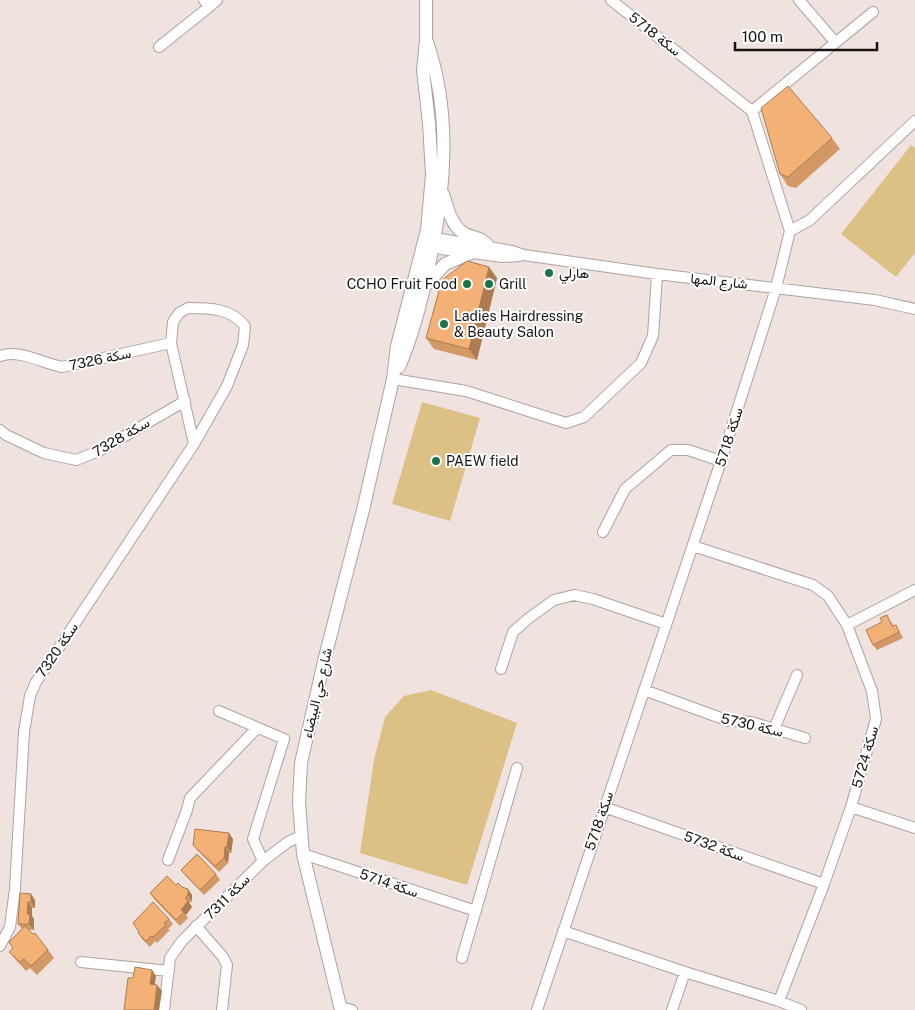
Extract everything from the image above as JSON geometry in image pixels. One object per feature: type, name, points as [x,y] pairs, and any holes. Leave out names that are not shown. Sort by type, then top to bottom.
[{"type":"main road","points":[[394,378],[406,350],[425,286],[430,241],[432,175],[423,70],[426,40],[426,0]]},
{"type":"main road","points":[[394,378],[397,346],[430,241],[442,192],[441,101],[436,74],[426,40]]},
{"type":"main road","points":[[442,192],[457,228],[466,234],[482,239],[489,247]]},
{"type":"main road","points":[[425,286],[445,264],[471,253]]},
{"type":"main road","name":"شارع حي البيضاء","points":[[344,1009],[303,854],[298,802],[300,763],[324,657],[363,510],[394,378]]},
{"type":"street","name":"سكة 5718","points":[[611,0],[752,111]]},
{"type":"street","points":[[799,0],[835,42]]},
{"type":"street","points":[[159,48],[210,2]]},
{"type":"street","points":[[873,12],[752,111],[790,231],[810,220],[915,121]]},
{"type":"street","name":"سكة 5718","points":[[536,1010],[721,461],[776,288],[790,231]]},
{"type":"street","name":"شارع المها","points":[[430,241],[441,239],[512,251],[524,256]]},
{"type":"street","name":"شارع المها","points":[[430,241],[442,249],[504,257],[524,256],[875,300],[915,309]]},
{"type":"street","points":[[394,378],[466,390],[566,423],[584,417],[641,363],[652,336],[657,274]]},
{"type":"street","name":"سكة 7320","points":[[0,946],[10,927],[15,889],[24,732],[30,696],[36,682],[194,444],[227,386],[243,345],[245,326],[239,318],[230,312],[188,308],[179,314],[173,322],[171,343],[194,444]]},
{"type":"street","name":"سكة 7326","points":[[0,356],[8,353],[26,356],[46,364],[62,367],[171,343]]},
{"type":"street","name":"سكة 7328","points":[[0,430],[6,435],[44,453],[76,460],[99,451],[185,400]]},
{"type":"street","points":[[603,532],[625,489],[671,450],[688,450],[721,461]]},
{"type":"street","name":"سكة 5724","points":[[693,546],[813,586],[828,596],[847,625],[872,691],[876,719],[851,807],[824,884],[779,1000]]},
{"type":"street","points":[[847,625],[915,590]]},
{"type":"street","points":[[501,669],[513,632],[554,600],[574,596],[593,599],[666,624]]},
{"type":"street","points":[[774,729],[796,675]]},
{"type":"street","name":"سكة 5730","points":[[644,690],[728,721],[751,722],[805,738]]},
{"type":"street","points":[[218,711],[284,739],[253,839],[262,861]]},
{"type":"street","points":[[168,860],[190,798],[257,728]]},
{"type":"street","points":[[462,958],[517,768]]},
{"type":"street","name":"سكة 5732","points":[[604,807],[824,884]]},
{"type":"street","points":[[851,807],[915,828]]},
{"type":"street","name":"سكة 7311","points":[[164,1010],[170,958],[182,941],[262,861],[288,842],[301,836]]},
{"type":"street","name":"سكة 5714","points":[[303,854],[476,911]]},
{"type":"street","points":[[196,926],[224,957],[227,965],[222,1010]]},
{"type":"street","points":[[563,931],[685,972],[779,1000],[801,1010]]},
{"type":"street","points":[[81,962],[169,971]]},
{"type":"street","points":[[672,1010],[685,972]]},
{"type":"shaded area","points":[[911,145],[915,148],[915,253],[896,277],[841,234]]},
{"type":"shaded area","name":"PAEW field","points":[[422,402],[480,418],[450,521],[392,504]]},
{"type":"shaded area","points":[[431,690],[517,723],[467,885],[360,853],[374,760],[385,717],[404,696]]},
{"type":"building","points":[[788,86],[832,138],[788,177],[780,174],[761,108]]},
{"type":"building","points":[[467,261],[489,267],[469,349],[426,338],[442,280]]},
{"type":"building","points":[[887,615],[892,626],[896,625],[899,632],[873,645],[866,630],[882,622],[880,618]]},
{"type":"building","points":[[195,829],[229,833],[224,858],[215,866],[193,845]]},
{"type":"building","points":[[197,854],[216,874],[200,890],[181,870]]},
{"type":"building","points":[[167,876],[176,885],[178,883],[188,889],[188,895],[185,898],[188,901],[181,910],[184,912],[176,920],[150,893]]},
{"type":"building","points":[[20,893],[31,894],[31,902],[28,902],[27,914],[30,914],[29,924],[18,924]]},
{"type":"building","points":[[153,902],[169,919],[164,923],[166,925],[146,941],[138,933],[133,923]]},
{"type":"building","points":[[25,926],[33,934],[35,933],[48,950],[31,966],[24,959],[20,962],[9,952],[13,948],[9,942]]},
{"type":"building","points":[[135,967],[152,970],[150,984],[157,985],[154,1010],[124,1010],[128,978],[133,978]]},
{"type":"place","name":"هارلي","points":[[549,273]]},
{"type":"place","name":"CCHO Fruit Food","points":[[467,284]]},
{"type":"place","name":"Grill","points":[[489,284]]},
{"type":"place","name":"Ladies Hairdressing & Beauty Salon","points":[[444,324]]},
{"type":"place","name":"PAEW field","points":[[436,461]]}]
